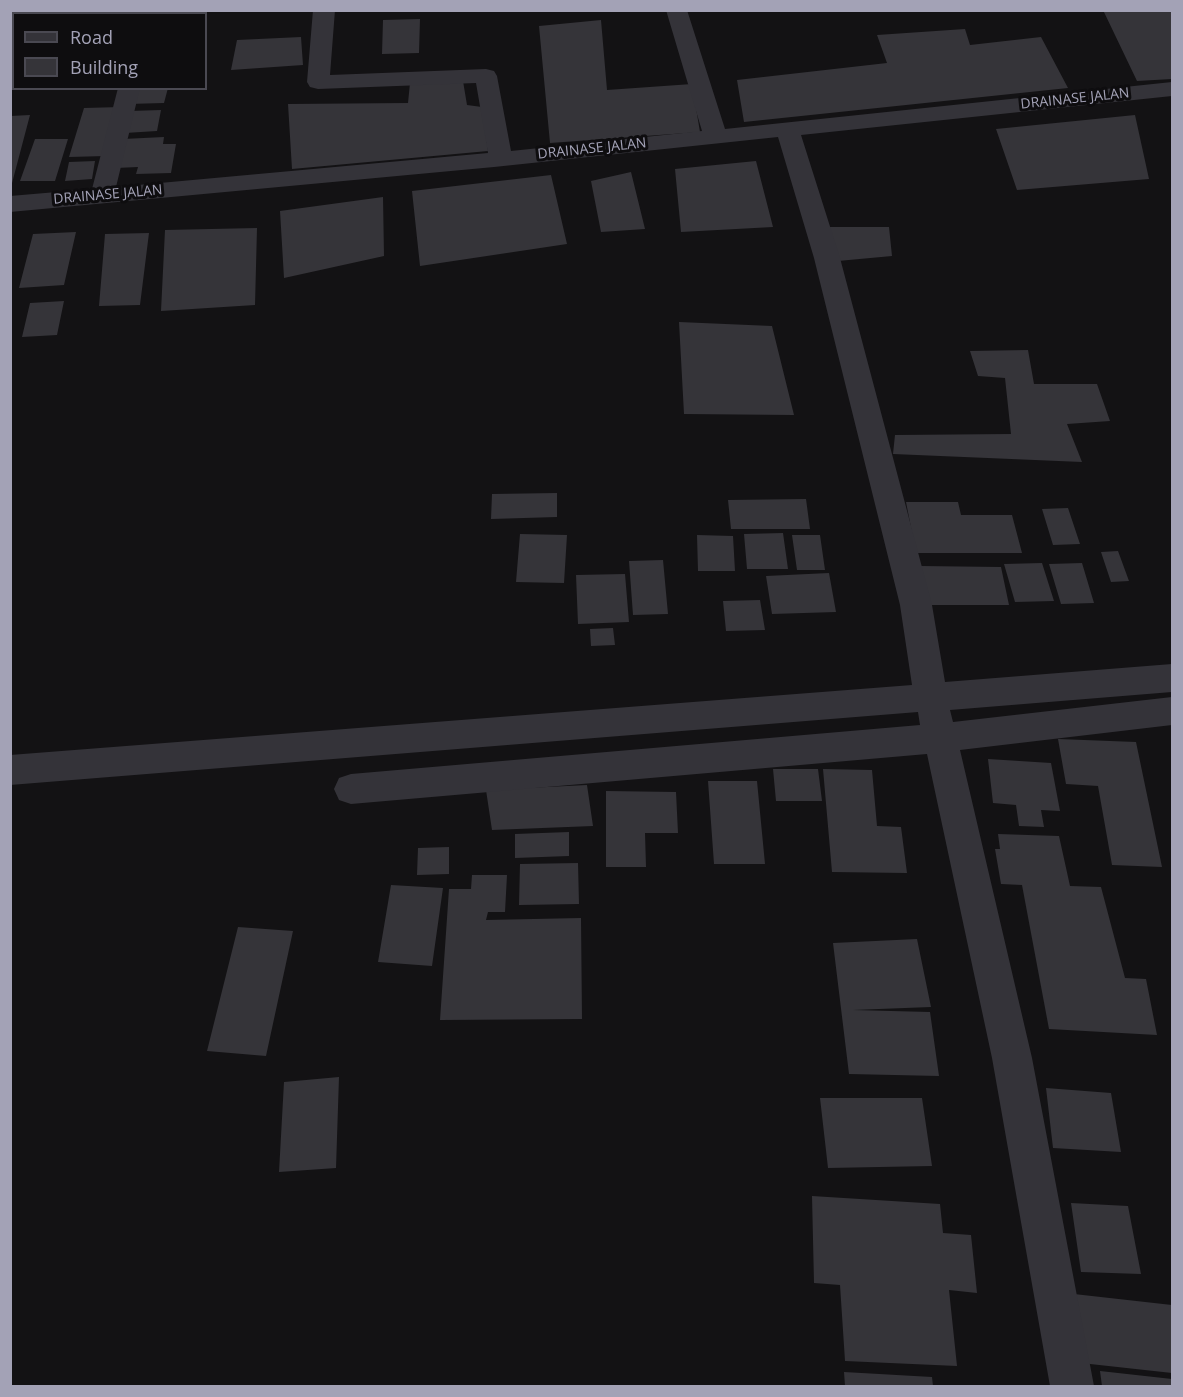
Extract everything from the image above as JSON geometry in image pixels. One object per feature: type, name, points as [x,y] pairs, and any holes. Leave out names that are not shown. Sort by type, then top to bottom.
[{"type":"street","points":[[324,10],[318,82],[486,76],[501,159]]},
{"type":"street","points":[[676,10],[716,136]]},
{"type":"street","name":"DRAINASE JALAN","points":[[10,204],[501,159],[1173,89]]},
{"type":"street","points":[[102,196],[128,90]]},
{"type":"street","points":[[787,129],[827,258],[916,605],[931,698],[1012,1058],[1072,1386]]},
{"type":"street","points":[[10,771],[1173,678]]},
{"type":"street","points":[[351,789],[940,738],[1173,711]]},
{"type":"building","points":[[51,10],[87,10],[87,12],[50,12]]},
{"type":"building","points":[[1103,10],[1172,10],[1172,79],[1137,81]]},
{"type":"building","points":[[420,19],[419,53],[382,54],[383,20]]},
{"type":"building","points":[[601,20],[607,90],[692,84],[700,132],[550,143],[539,26]]},
{"type":"building","points":[[965,29],[970,45],[1041,37],[1068,88],[744,122],[737,80],[887,63],[877,35]]},
{"type":"building","points":[[301,37],[303,65],[231,70],[237,40]]},
{"type":"building","points":[[463,81],[467,105],[482,107],[488,151],[292,169],[288,104],[408,103],[410,83]]},
{"type":"building","points":[[132,90],[167,90],[164,103],[128,104]]},
{"type":"building","points":[[121,107],[106,156],[69,157],[84,108]]},
{"type":"building","points":[[161,110],[157,131],[125,133],[130,111]]},
{"type":"building","points":[[30,115],[11,187],[10,187],[10,116]]},
{"type":"building","points":[[1135,115],[1149,179],[1017,190],[996,129]]},
{"type":"building","points":[[164,137],[163,144],[176,144],[171,173],[136,174],[138,167],[116,168],[123,139]]},
{"type":"building","points":[[35,139],[68,139],[55,181],[20,181]]},
{"type":"building","points":[[95,161],[92,179],[65,181],[69,162]]},
{"type":"building","points":[[756,161],[773,227],[681,232],[675,169]]},
{"type":"building","points":[[631,172],[645,229],[601,232],[591,181]]},
{"type":"building","points":[[551,175],[567,244],[420,266],[412,191]]},
{"type":"building","points":[[383,197],[384,256],[284,278],[280,211]]},
{"type":"building","points":[[828,227],[889,227],[892,256],[838,261]]},
{"type":"building","points":[[257,228],[255,305],[161,311],[165,230]]},
{"type":"building","points":[[76,232],[64,285],[19,288],[33,234]]},
{"type":"building","points":[[149,233],[140,305],[99,306],[105,234]]},
{"type":"building","points":[[64,301],[57,335],[22,337],[30,303]]},
{"type":"building","points":[[679,322],[772,326],[794,415],[684,414]]},
{"type":"building","points":[[1028,350],[1034,384],[1097,384],[1110,421],[1067,424],[1082,462],[893,454],[895,435],[1011,434],[1005,378],[978,376],[970,351]]},
{"type":"building","points":[[557,493],[557,517],[491,519],[492,494]]},
{"type":"building","points":[[806,499],[810,529],[731,529],[728,500]]},
{"type":"building","points":[[906,502],[958,502],[961,515],[1012,515],[1022,553],[916,553]]},
{"type":"building","points":[[1068,508],[1080,544],[1053,545],[1042,509]]},
{"type":"building","points":[[783,533],[788,569],[747,569],[744,534]]},
{"type":"building","points":[[520,534],[567,535],[564,583],[516,582]]},
{"type":"building","points":[[697,535],[733,536],[735,571],[698,571]]},
{"type":"building","points":[[792,535],[820,535],[825,570],[797,570]]},
{"type":"building","points":[[1118,551],[1129,581],[1111,582],[1101,552]]},
{"type":"building","points":[[663,560],[668,614],[633,615],[629,561]]},
{"type":"building","points":[[1042,563],[1054,601],[1015,602],[1004,564]]},
{"type":"building","points":[[1082,563],[1094,603],[1061,604],[1049,564]]},
{"type":"building","points":[[920,566],[1001,567],[1009,605],[926,605]]},
{"type":"building","points":[[829,573],[836,612],[772,614],[766,576]]},
{"type":"building","points":[[625,574],[629,622],[578,624],[576,575]]},
{"type":"building","points":[[760,600],[765,630],[726,631],[723,601]]},
{"type":"building","points":[[613,628],[615,645],[591,646],[590,629]]},
{"type":"building","points":[[1058,739],[1136,742],[1162,867],[1112,865],[1098,786],[1066,784]]},
{"type":"building","points":[[988,759],[1051,763],[1060,811],[1041,810],[1044,827],[1019,826],[1016,805],[993,803]]},
{"type":"building","points":[[773,769],[818,769],[822,801],[776,801]]},
{"type":"building","points":[[823,769],[872,770],[877,826],[901,827],[907,873],[832,872]]},
{"type":"building","points":[[708,781],[757,781],[765,864],[714,864]]},
{"type":"building","points":[[587,785],[593,826],[492,830],[486,790]]},
{"type":"building","points":[[606,791],[676,792],[678,833],[645,833],[646,867],[606,867]]},
{"type":"building","points":[[569,832],[569,856],[515,858],[515,834]]},
{"type":"building","points":[[998,834],[1059,836],[1070,886],[1101,887],[1125,978],[1146,979],[1157,1035],[1049,1029],[1022,885],[1001,884],[995,849],[1000,849]]},
{"type":"building","points":[[449,847],[449,874],[417,875],[418,848]]},
{"type":"building","points":[[578,863],[579,904],[519,905],[520,864]]},
{"type":"building","points":[[472,875],[507,875],[505,912],[488,912],[486,920],[581,918],[582,1019],[440,1020],[449,889],[471,889]]},
{"type":"building","points":[[391,885],[443,888],[432,966],[378,962]]},
{"type":"building","points":[[238,927],[293,931],[266,1056],[207,1051]]},
{"type":"building","points":[[917,939],[931,1007],[853,1010],[930,1012],[939,1076],[849,1074],[833,943]]},
{"type":"building","points":[[339,1077],[336,1168],[279,1172],[284,1082]]},
{"type":"building","points":[[1046,1088],[1111,1093],[1121,1152],[1053,1148]]},
{"type":"building","points":[[820,1098],[922,1098],[932,1166],[828,1168]]},
{"type":"building","points":[[812,1196],[940,1204],[943,1233],[971,1235],[977,1293],[949,1290],[957,1366],[845,1361],[840,1285],[814,1283]]},
{"type":"building","points":[[1071,1203],[1128,1206],[1141,1274],[1081,1272]]},
{"type":"building","points":[[1074,1294],[1172,1305],[1172,1373],[1081,1363]]},
{"type":"building","points":[[1100,1371],[1172,1379],[1172,1386],[1102,1386]]},
{"type":"building","points":[[844,1372],[932,1377],[933,1386],[845,1386]]}]
